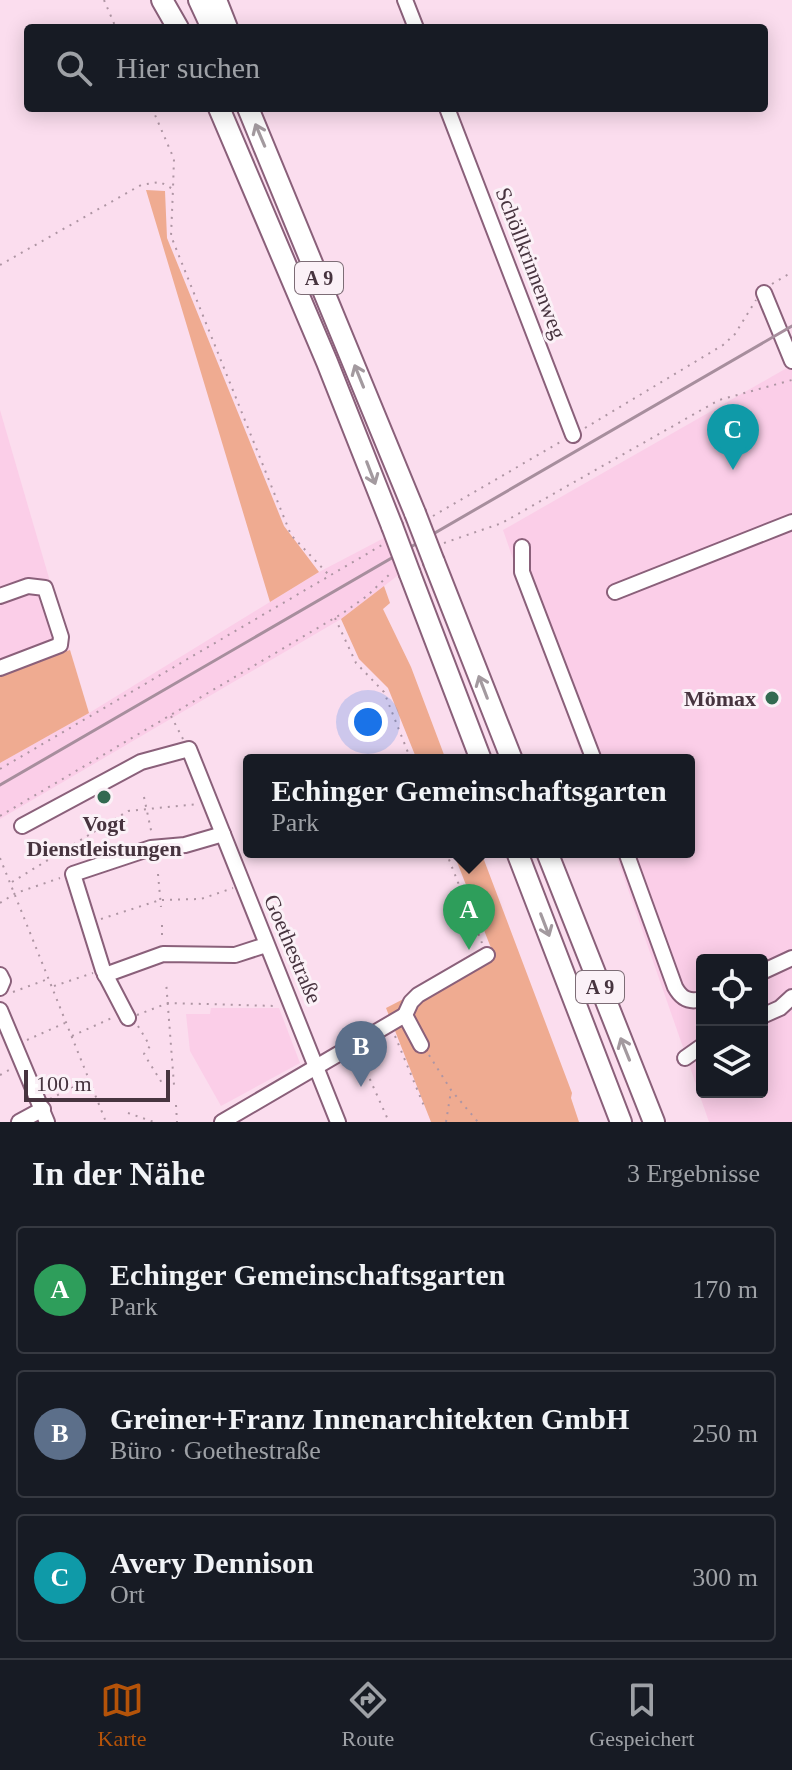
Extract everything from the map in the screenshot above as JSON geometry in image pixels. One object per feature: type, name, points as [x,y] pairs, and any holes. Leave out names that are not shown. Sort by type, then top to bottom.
[{"type":"highway","points":[[162,0],[178,24]]},
{"type":"highway","points":[[172,0],[180,24]]},
{"type":"highway","points":[[199,0],[210,24]]},
{"type":"highway","points":[[216,0],[225,24]]},
{"type":"highway","name":"A 9","points":[[221,112],[315,333],[388,535],[406,569],[479,754]]},
{"type":"highway","name":"A 9","points":[[250,112],[420,517],[510,754]]},
{"type":"highway","name":"A 9","points":[[519,858],[621,1122]]},
{"type":"highway","name":"A 9","points":[[549,858],[654,1122]]},
{"type":"street","points":[[405,0],[414,24]]},
{"type":"street","name":"Schöllkrinnenweg","points":[[449,112],[573,435]]},
{"type":"street","points":[[764,293],[792,361]]},
{"type":"street","points":[[615,592],[792,522]]},
{"type":"street","points":[[522,547],[522,572],[592,754]]},
{"type":"street","points":[[0,596],[28,586],[45,588],[61,637],[60,645],[0,668]]},
{"type":"street","points":[[22,826],[141,762],[189,749]]},
{"type":"street","name":"Goethestraße","points":[[189,749],[338,1122]]},
{"type":"street","points":[[126,1015],[104,972],[73,874],[157,848],[185,845],[223,834]]},
{"type":"street","points":[[628,858],[675,987],[685,999],[696,1000]]},
{"type":"street","points":[[104,972],[163,954],[235,955],[266,945]]},
{"type":"street","points":[[222,1122],[405,1015],[418,995],[487,955]]},
{"type":"street","points":[[768,969],[792,958]]},
{"type":"street","points":[[0,975],[6,990]]},
{"type":"street","points":[[768,1013],[792,997]]},
{"type":"street","points":[[405,1015],[421,1045]]},
{"type":"street","points":[[1,1017],[44,1111],[19,1122]]},
{"type":"street","points":[[685,1058],[696,1050]]},
{"type":"path","points":[[104,0],[114,24]]},
{"type":"path","points":[[154,112],[174,159],[171,236],[291,535],[330,575]]},
{"type":"path","points":[[0,265],[141,185],[160,182],[173,189]]},
{"type":"path","points":[[420,517],[573,435],[723,345],[735,334],[753,302],[776,281],[792,272]]},
{"type":"path","points":[[434,555],[502,523],[719,400],[792,380]]},
{"type":"path","points":[[0,762],[1,768],[330,575],[388,535]]},
{"type":"path","points":[[0,816],[335,617],[406,569]]},
{"type":"path","points":[[335,617],[356,663],[384,692],[409,754]]},
{"type":"path","points":[[170,715],[189,749]]},
{"type":"path","points":[[144,797],[157,848]]},
{"type":"path","points":[[11,882],[128,811],[210,803]]},
{"type":"path","points":[[0,858],[106,1122]]},
{"type":"path","points":[[448,858],[487,955]]},
{"type":"path","points":[[0,903],[16,893],[73,874]]},
{"type":"path","points":[[158,874],[161,907]]},
{"type":"path","points":[[86,920],[95,916],[103,919],[160,900],[201,899],[242,884]]},
{"type":"path","points":[[52,986],[104,972]]},
{"type":"path","points":[[6,990],[49,978]]},
{"type":"path","points":[[126,1015],[140,1028],[150,1046],[144,1054],[162,1083],[174,1085],[166,981]]},
{"type":"path","points":[[71,1036],[168,1003],[294,1007]]},
{"type":"path","points":[[15,1045],[66,1023]]},
{"type":"path","points":[[390,1024],[424,1106]]},
{"type":"path","points":[[355,1045],[389,1122]]},
{"type":"path","points":[[421,1045],[451,1090],[478,1122]]},
{"type":"path","points":[[44,1111],[88,1079]]},
{"type":"path","points":[[446,1122],[451,1090]]},
{"type":"path","points":[[176,1105],[177,1122]]},
{"type":"path","points":[[128,1113],[154,1122]]},
{"type":"shaded area","points":[[146,190],[165,191],[167,238],[284,526],[319,572],[270,602]]},
{"type":"shaded area","points":[[792,365],[792,1122],[709,1122],[701,1098],[768,1098],[768,954],[696,954],[696,1085],[617,858],[695,858],[695,754],[581,754],[503,530]]},
{"type":"shaded area","points":[[0,410],[70,650],[0,674]]},
{"type":"shaded area","points":[[405,527],[418,560],[341,619],[0,819],[0,763],[89,713],[319,572]]},
{"type":"shaded area","points":[[384,586],[390,603],[383,609],[411,667],[444,754],[415,754],[388,688],[359,659],[341,619]]},
{"type":"shaded area","points":[[70,650],[89,713],[0,763],[0,674]]},
{"type":"shaded area","points":[[455,858],[483,858],[572,1093],[579,1122],[431,1122],[386,1008],[493,953]]},
{"type":"shaded area","points":[[211,1008],[279,1008],[300,1063],[221,1106],[190,1051],[186,1014],[210,1014]]},
{"type":"railway","points":[[0,785],[792,326]]},
{"type":"place","name":"Avery Dennison","points":[[733,470]]},
{"type":"place","name":"Mömax","points":[[772,698]]},
{"type":"place","name":"Vogt Dienstleistungen","points":[[104,797]]},
{"type":"place","name":"Echinger Gemeinschaftsgarten","points":[[469,950]]},
{"type":"place","name":"Greiner+Franz Innenarchitekten GmbH","points":[[361,1087]]}]
